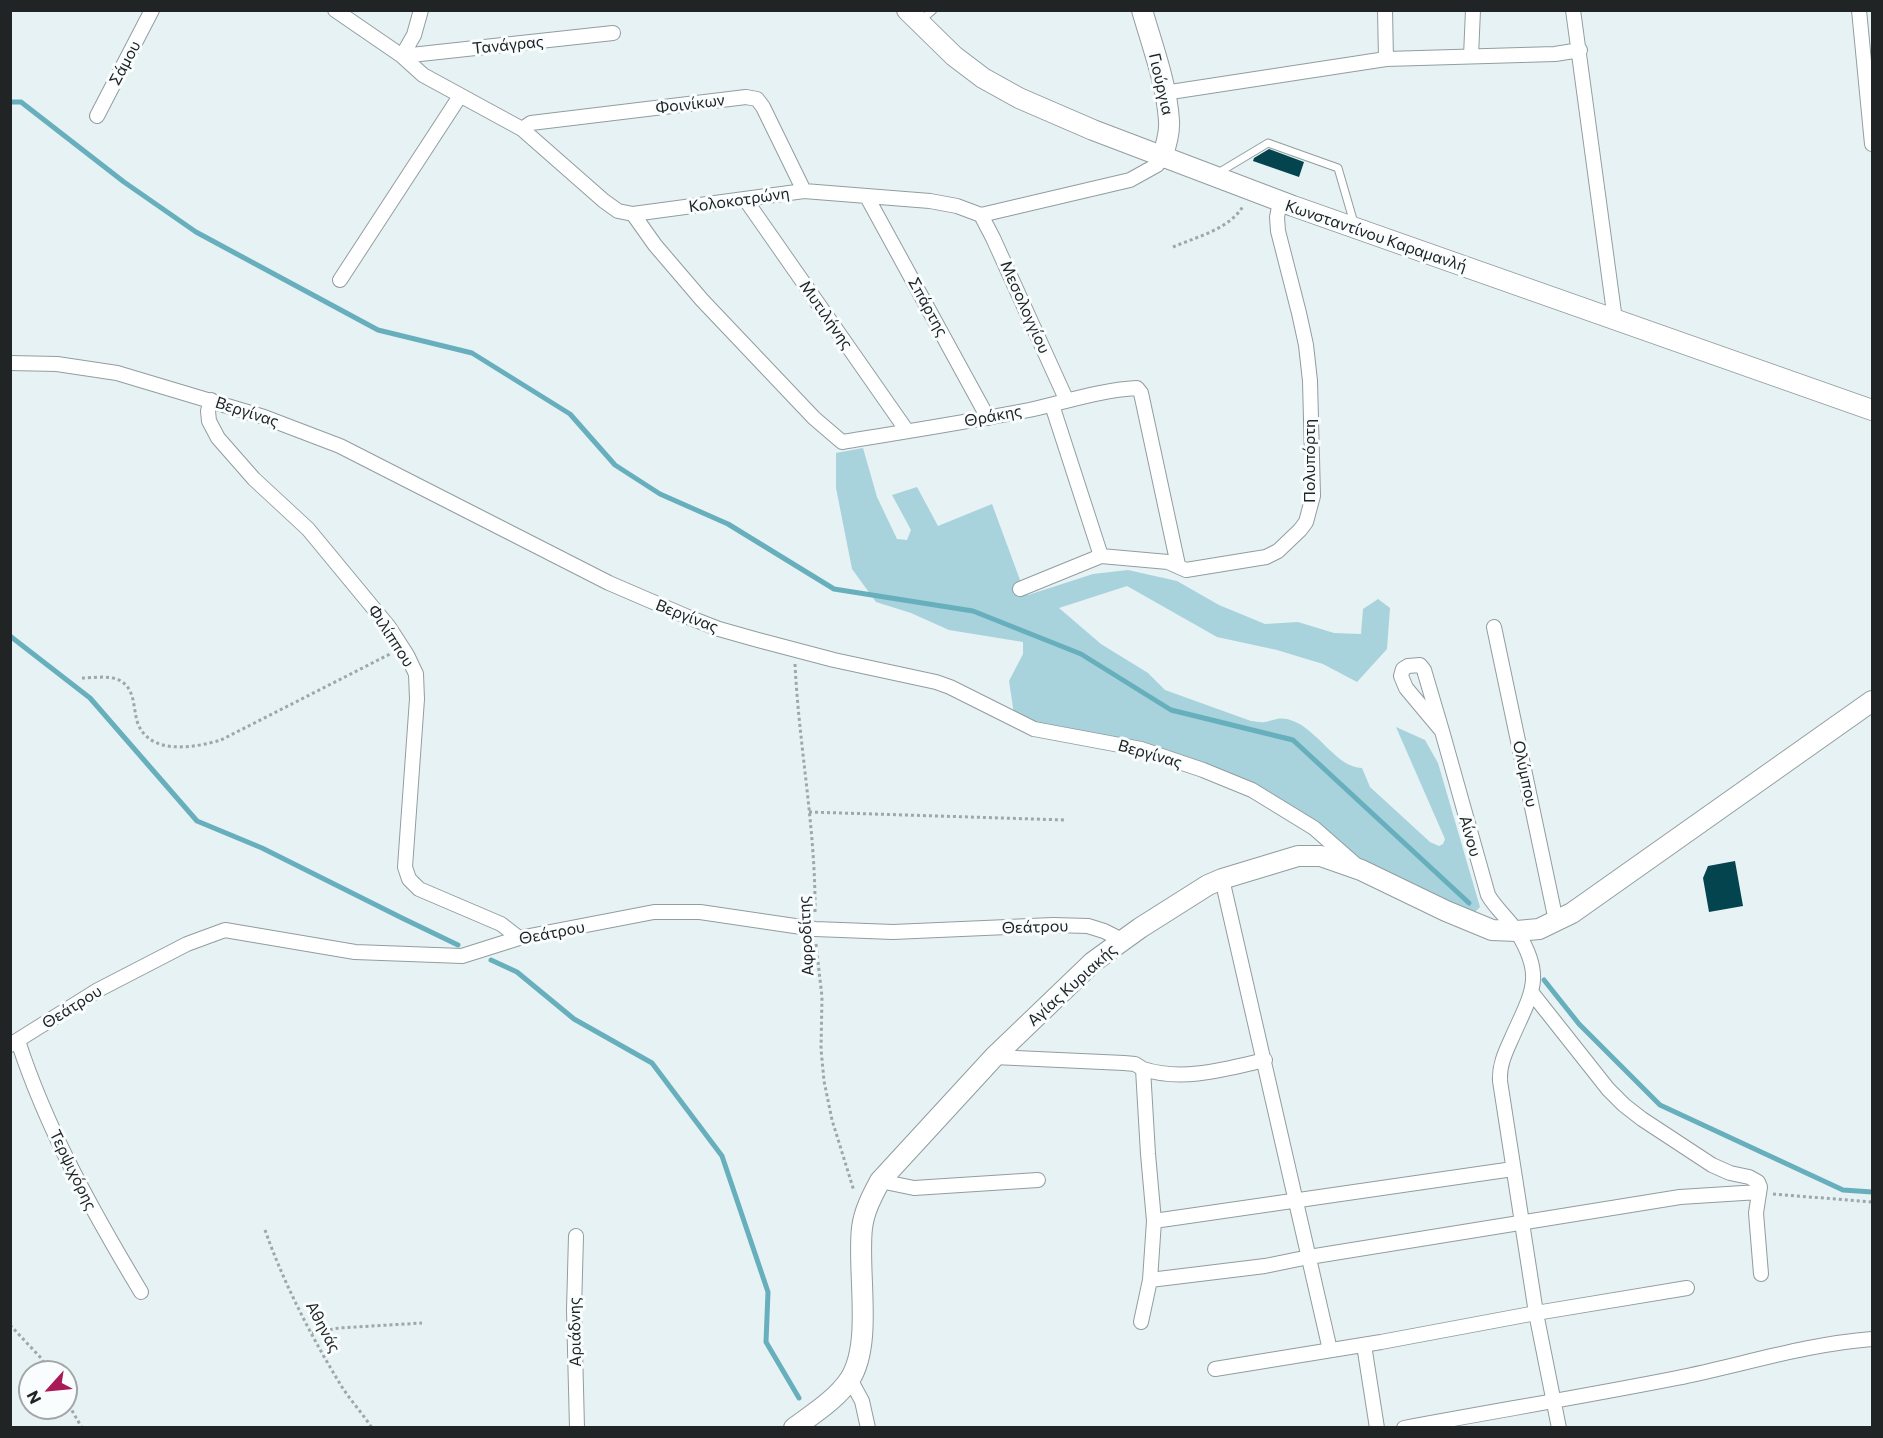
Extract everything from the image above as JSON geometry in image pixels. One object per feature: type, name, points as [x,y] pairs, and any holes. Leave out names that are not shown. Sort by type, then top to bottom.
[{"type":"street","name":"Σάμου","points":[[97,116],[152,10]]},
{"type":"street","points":[[335,10],[402,56],[423,75],[522,129],[604,201],[618,211],[633,214]]},
{"type":"street","points":[[402,56],[414,35],[420,10]]},
{"type":"street","name":"Γιούργια","points":[[1142,10],[1170,122],[1167,145],[1162,158]]},
{"type":"street","points":[[1385,10],[1386,59]]},
{"type":"street","points":[[1471,56],[1473,10]]},
{"type":"street","points":[[1574,10],[1615,320]]},
{"type":"street","points":[[1859,10],[1867,31],[1872,144]]},
{"type":"street","name":"Κωνσταντίνου Καραμανλή","points":[[919,15],[954,56],[983,78],[1019,98],[1162,158],[1280,202],[1872,410]]},
{"type":"street","name":"Τανάγρας","points":[[402,56],[613,33]]},
{"type":"street","points":[[1164,93],[1386,59],[1555,54],[1580,50]]},
{"type":"street","points":[[340,280],[460,96]]},
{"type":"street","name":"Φοινίκων","points":[[522,129],[531,123],[746,97],[757,99],[804,191]]},
{"type":"street","points":[[981,215],[1130,180],[1144,174],[1157,165],[1162,158]]},
{"type":"street","name":"Κολοκοτρώνη","points":[[633,214],[804,191],[930,201],[957,206],[981,215]]},
{"type":"street","name":"Σπάρτης","points":[[867,197],[988,418]]},
{"type":"street","name":"Μυτιλήνης","points":[[745,199],[907,431]]},
{"type":"street","name":"Πολυπόρτη","points":[[1020,589],[1101,556],[1168,562],[1186,570],[1266,557],[1278,551],[1300,530],[1310,512],[1313,496],[1310,381],[1306,345],[1278,231],[1277,217],[1280,202]]},
{"type":"street","name":"Θράκης","points":[[633,214],[655,245],[702,300],[814,418],[842,442],[988,418],[1052,405],[1066,399],[1137,388],[1141,393],[1178,566]]},
{"type":"street","name":"Μεσολογγίου","points":[[981,215],[1066,399]]},
{"type":"street","name":"Βεργίνας","points":[[10,363],[57,364],[117,373],[211,400],[299,429],[340,446],[649,602],[719,629],[794,650],[936,682],[1034,729],[1141,749],[1252,790],[1314,828],[1360,870]]},
{"type":"street","name":"Φιλίππου","points":[[211,400],[208,411],[209,421],[218,438],[254,479],[308,529],[389,627],[416,674],[417,699],[405,867],[409,879],[419,889],[501,924],[519,938]]},
{"type":"street","points":[[1052,405],[1101,556]]},
{"type":"street","name":"Ολύμπου","points":[[1494,627],[1556,921]]},
{"type":"street","name":"Αγίας Κυριακής","points":[[794,1428],[821,1408],[850,1379],[857,1360],[862,1331],[862,1228],[870,1198],[880,1181],[994,1057],[1065,988],[1122,940],[1208,885],[1298,856],[1321,856],[1360,870],[1492,930],[1539,929],[1572,913],[1872,701]]},
{"type":"street","name":"Αίνου","points":[[1442,731],[1488,895],[1494,906],[1517,931]]},
{"type":"street","points":[[1222,879],[1330,1350]]},
{"type":"street","name":"Θεάτρου","points":[[14,1043],[98,990],[187,944],[225,930],[356,952],[416,956],[462,956],[519,938],[654,912],[700,912],[815,929],[893,932],[1004,929],[1053,925],[1088,926],[1122,940]]},
{"type":"street","points":[[1517,931],[1535,979],[1532,993],[1499,1070],[1501,1096],[1536,1313],[1559,1428]]},
{"type":"street","points":[[1532,993],[1624,1105],[1712,1165],[1730,1173],[1754,1179],[1760,1187],[1756,1213],[1761,1274]]},
{"type":"street","name":"Τερψιχόρης","points":[[14,1043],[59,1144],[101,1226],[141,1292]]},
{"type":"street","points":[[994,1057],[1124,1063],[1163,1073],[1200,1074],[1265,1060]]},
{"type":"street","points":[[1141,1322],[1150,1281],[1154,1221],[1143,1069]]},
{"type":"street","points":[[1154,1221],[1514,1169]]},
{"type":"street","points":[[880,1181],[914,1188],[1038,1180]]},
{"type":"street","points":[[1150,1281],[1265,1266],[1680,1197],[1759,1192]]},
{"type":"street","name":"Αριάδνης","points":[[576,1236],[574,1310],[577,1428]]},
{"type":"street","points":[[1215,1369],[1687,1288]]},
{"type":"street","points":[[1404,1428],[1679,1378],[1777,1354],[1841,1342],[1872,1339]]},
{"type":"street","points":[[1364,1345],[1377,1428]]},
{"type":"street","points":[[850,1379],[862,1401],[868,1428]]},
{"type":"lane","points":[[1212,177],[1268,143],[1338,168],[1355,228]]},
{"type":"path","points":[[1173,247],[1230,221],[1239,213],[1250,190]]},
{"type":"path","points":[[82,678],[102,677],[118,680],[127,686],[141,731],[155,744],[175,747],[201,746],[221,740],[402,648]]},
{"type":"path","name":"Αφροδίτης","points":[[794,650],[797,705],[816,881],[815,929],[822,997],[820,1049],[824,1081],[832,1120],[853,1189],[865,1216]]},
{"type":"path","points":[[809,812],[1065,820]]},
{"type":"path","points":[[1759,1192],[1872,1202]]},
{"type":"path","name":"Αθηνάς","points":[[266,1230],[285,1278],[312,1333],[343,1388],[372,1428]]},
{"type":"path","points":[[312,1333],[339,1328],[422,1323]]},
{"type":"path","points":[[10,1325],[42,1360]]},
{"type":"shaded area","points":[[863,448],[877,497],[897,539],[907,540],[911,530],[892,495],[917,487],[938,526],[992,504],[1020,580],[1028,595],[1093,574],[1128,570],[1177,581],[1219,605],[1265,624],[1298,622],[1334,633],[1361,634],[1363,609],[1378,599],[1390,608],[1387,649],[1357,682],[1323,664],[1277,650],[1217,637],[1127,586],[1059,608],[1101,644],[1148,673],[1165,690],[1251,721],[1285,719],[1302,726],[1344,762],[1362,768],[1370,787],[1430,842],[1439,846],[1445,839],[1396,727],[1425,740],[1438,763],[1480,907],[1473,914],[1362,867],[1253,786],[1035,726],[1014,714],[1009,681],[1023,654],[1023,642],[949,630],[911,613],[876,602],[852,569],[836,488],[836,453]]},
{"type":"building","points":[[1269,149],[1304,162],[1299,177],[1253,161]]},
{"type":"building","points":[[1735,861],[1743,906],[1709,912],[1703,878],[1708,866]]},
{"type":"waterway","points":[[10,102],[21,102],[124,182],[196,232],[378,330],[472,353],[570,414],[615,465],[660,494],[728,524],[834,589],[973,611],[1081,654],[1171,710],[1293,740],[1469,903]]},
{"type":"waterway","points":[[10,636],[90,698],[197,821],[262,848],[458,945]]},
{"type":"waterway","points":[[491,960],[517,972],[574,1019],[652,1063],[722,1156],[768,1292],[766,1342],[799,1398]]},
{"type":"waterway","points":[[1544,980],[1579,1024],[1660,1105],[1843,1190],[1872,1192]]}]
